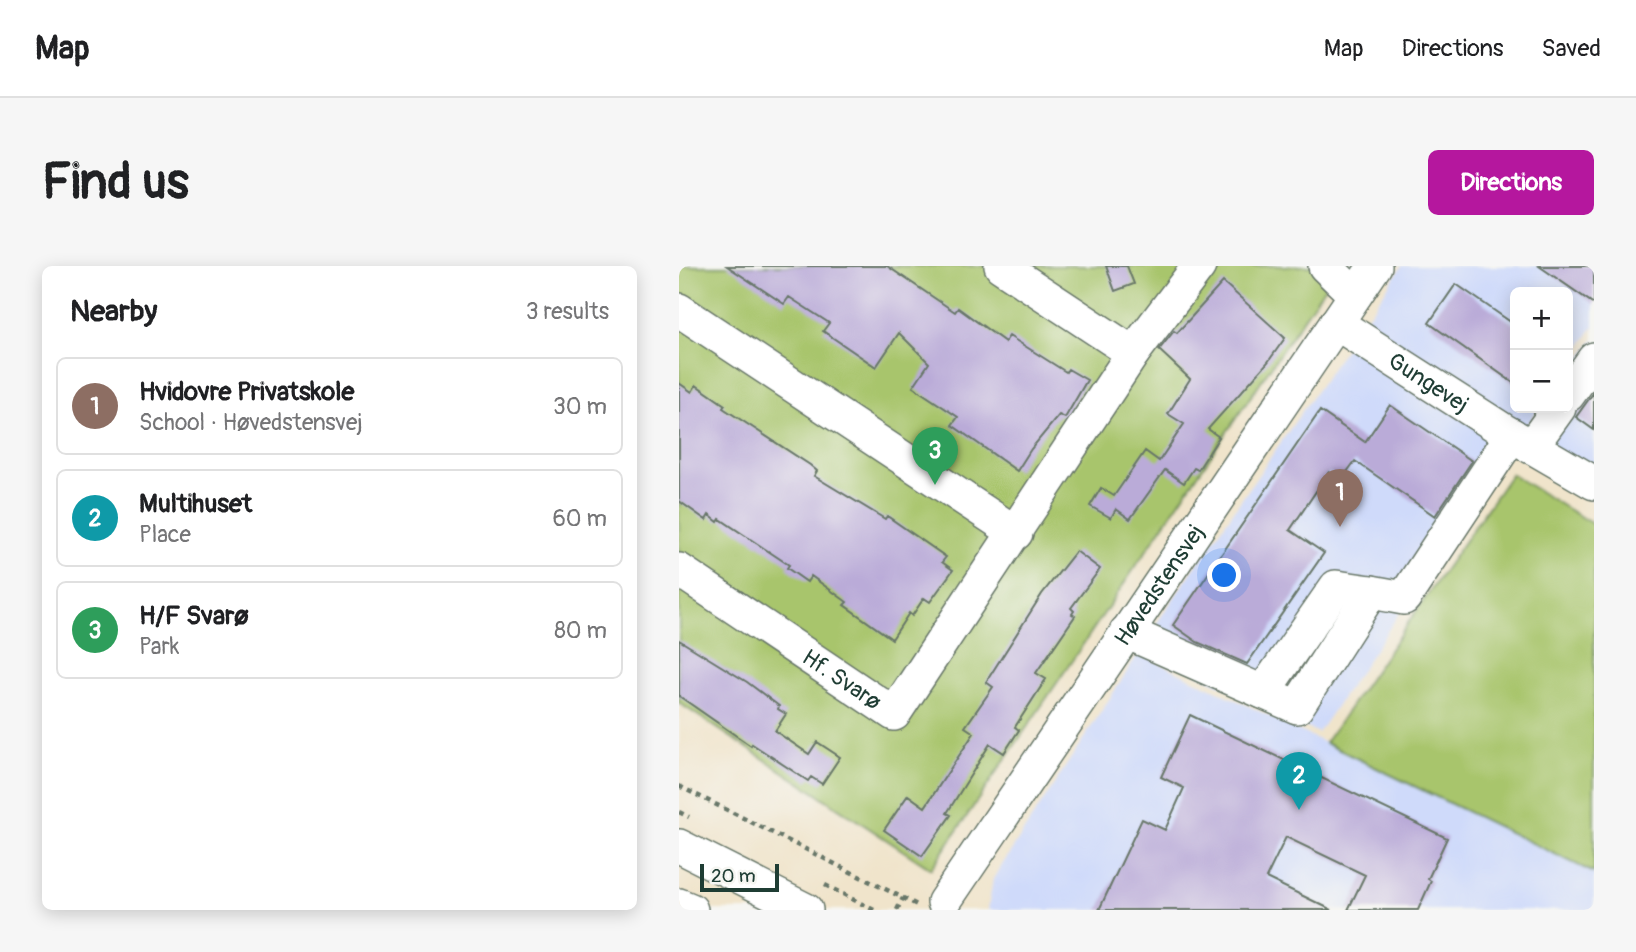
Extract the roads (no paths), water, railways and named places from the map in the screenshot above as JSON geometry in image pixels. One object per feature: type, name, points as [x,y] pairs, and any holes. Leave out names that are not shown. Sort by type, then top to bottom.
[{"type":"street","points":[[1001,266],[1133,353]]},
{"type":"street","name":"Hf. Svarø","points":[[679,570],[894,714],[1133,353],[1199,266]]},
{"type":"street","points":[[1325,266],[1355,295]]},
{"type":"street","name":"Høvedstensvej","points":[[935,906],[1126,632],[1375,266]]},
{"type":"street","points":[[679,310],[1016,533]]},
{"type":"street","name":"Gungevej","points":[[1336,323],[1522,441],[1594,483]]},
{"type":"street","points":[[1573,388],[1594,359]]},
{"type":"street","points":[[1126,632],[1263,692],[1336,587],[1404,598],[1522,441],[1553,413]]},
{"type":"street","points":[[679,846],[806,910]]},
{"type":"street","points":[[679,905],[691,910]]},
{"type":"place","name":"H/F Svarø","points":[[935,485]]},
{"type":"place","name":"Hvidovre Privatskole","points":[[1340,527]]},
{"type":"place","name":"Multihuset","points":[[1299,810]]}]
